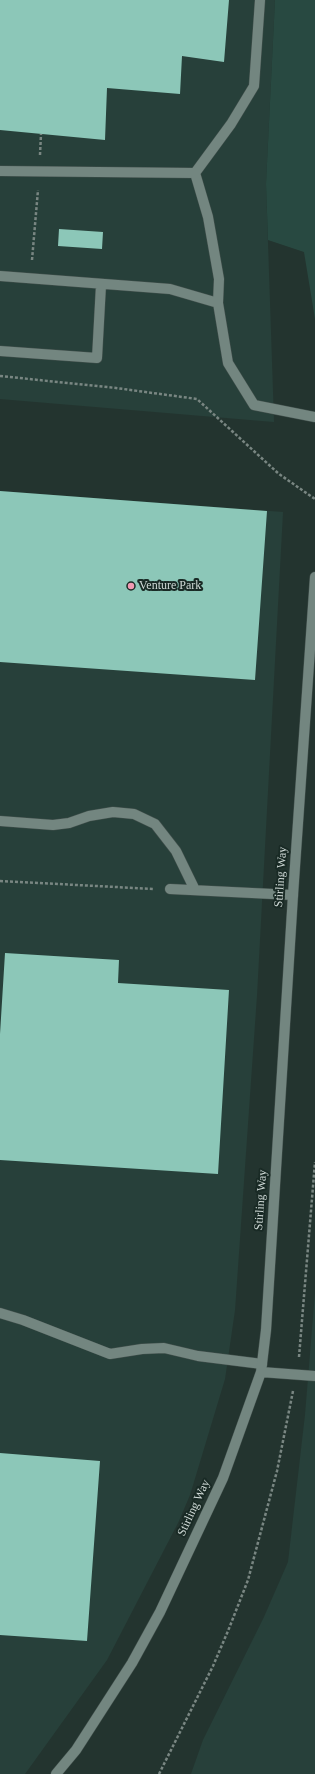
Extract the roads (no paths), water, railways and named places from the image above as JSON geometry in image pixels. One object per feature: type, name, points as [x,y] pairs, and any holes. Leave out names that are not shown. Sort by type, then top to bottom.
[{"type":"street","points":[[195,173],[231,124],[254,86],[260,0]]},
{"type":"street","points":[[0,171],[195,173]]},
{"type":"street","points":[[195,173],[208,217],[219,279],[218,303],[228,363],[254,405],[315,417]]},
{"type":"street","points":[[0,276],[101,285],[170,289],[218,303]]},
{"type":"street","points":[[0,352],[98,358],[101,285]]},
{"type":"street","name":"Stirling Way","points":[[56,1774],[76,1750],[132,1663],[160,1612],[223,1478],[262,1368],[266,1330],[293,895],[310,718],[315,577]]},
{"type":"street","points":[[0,821],[53,825],[69,823],[89,816],[113,812],[134,814],[155,824],[176,851],[195,890]]},
{"type":"street","points":[[170,889],[293,895]]},
{"type":"street","points":[[0,1313],[23,1320],[110,1354],[142,1349],[164,1348],[262,1368],[315,1376]]},
{"type":"place","name":"Venture Park","points":[[131,586]]}]
